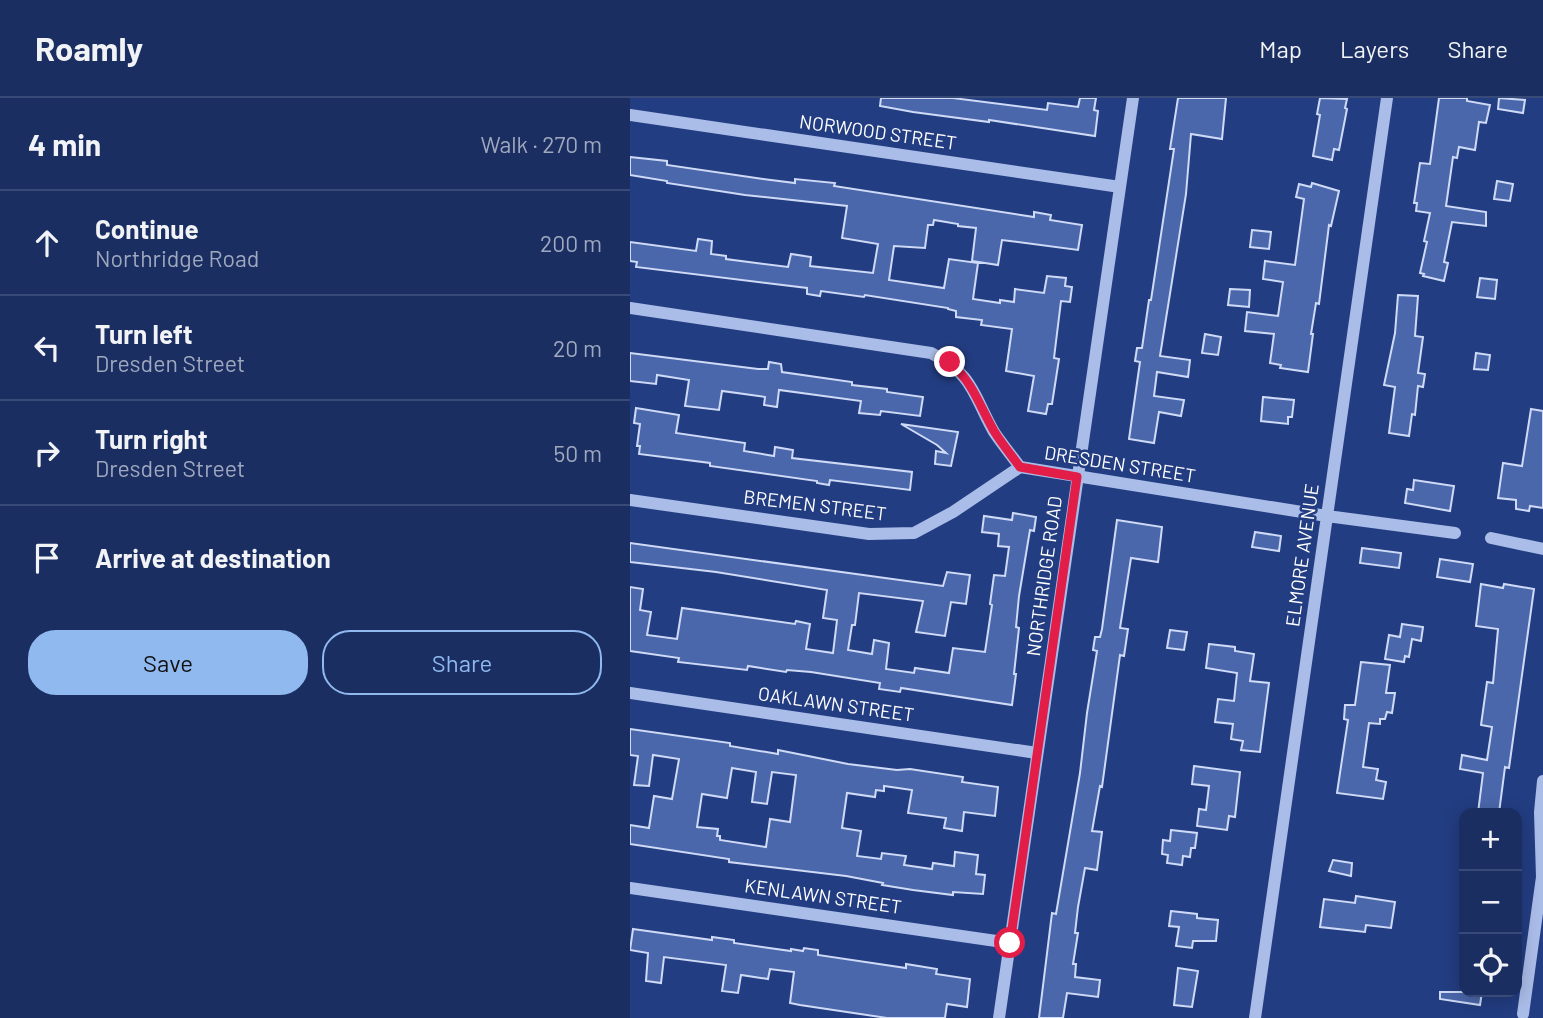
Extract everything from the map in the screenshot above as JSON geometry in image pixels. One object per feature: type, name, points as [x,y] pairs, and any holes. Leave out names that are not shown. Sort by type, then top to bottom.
[{"type":"street","name":"NORTHRIDGE ROAD","points":[[999,1018],[1133,98]]},
{"type":"street","name":"ELMORE AVENUE","points":[[1255,1018],[1387,98]]},
{"type":"street","name":"NORWOOD STREET","points":[[630,115],[1120,187]]},
{"type":"street","name":"DRESDEN STREET","points":[[630,308],[931,353],[950,362],[965,376],[978,396],[994,432],[1020,467],[1327,516],[1455,533]]},
{"type":"street","name":"BREMEN STREET","points":[[630,500],[869,534],[914,533],[953,512],[1020,467]]},
{"type":"street","points":[[1491,538],[1543,550]]},
{"type":"street","name":"OAKLAWN STREET","points":[[630,693],[1037,753]]},
{"type":"street","points":[[1523,1014],[1542,877],[1539,812],[1543,781]]},
{"type":"street","name":"KENLAWN STREET","points":[[630,888],[1010,943]]},
{"type":"building","points":[[881,98],[953,98],[1047,110],[1048,103],[1078,107],[1080,98],[1096,98],[1094,110],[1098,111],[1095,136],[913,112],[880,106]]},
{"type":"building","points":[[1178,98],[1226,98],[1222,139],[1191,134],[1186,194],[1160,356],[1190,360],[1188,377],[1157,372],[1154,396],[1184,400],[1181,416],[1159,412],[1154,443],[1129,439],[1140,362],[1135,361],[1137,348],[1142,348],[1151,300],[1174,149],[1170,149]]},
{"type":"building","points":[[1320,98],[1347,99],[1339,150],[1334,149],[1332,160],[1313,156]]},
{"type":"building","points":[[1439,98],[1467,98],[1467,101],[1490,105],[1486,123],[1479,122],[1475,150],[1459,147],[1457,158],[1453,157],[1446,206],[1486,212],[1486,226],[1452,222],[1444,262],[1448,263],[1444,281],[1420,273],[1430,213],[1416,211],[1417,203],[1414,203],[1420,163],[1430,164]]},
{"type":"building","points":[[1499,98],[1525,100],[1523,113],[1498,109]]},
{"type":"building","points":[[630,157],[763,179],[795,183],[795,179],[835,183],[834,186],[1034,217],[1034,212],[1051,215],[1050,220],[1082,225],[1078,250],[1002,240],[998,265],[972,261],[976,228],[958,224],[934,220],[933,225],[928,225],[925,248],[894,246],[889,280],[944,288],[949,259],[978,263],[973,299],[1014,302],[1015,289],[1044,293],[1047,276],[1066,278],[1065,286],[1072,287],[1070,302],[1061,301],[1054,358],[1059,359],[1052,404],[1048,404],[1046,414],[1028,411],[1034,376],[1006,371],[1012,329],[981,325],[982,320],[956,317],[956,311],[948,308],[865,295],[821,291],[820,296],[807,294],[807,288],[636,267],[637,262],[630,261],[630,242],[696,251],[698,239],[712,241],[711,254],[726,256],[726,259],[788,267],[791,254],[811,257],[810,266],[873,273],[878,244],[842,238],[847,206],[745,195],[630,175]]},
{"type":"building","points":[[1497,181],[1513,184],[1510,201],[1494,199]]},
{"type":"building","points":[[1312,183],[1339,191],[1331,226],[1329,225],[1319,304],[1316,303],[1311,334],[1308,372],[1280,368],[1281,365],[1270,363],[1274,334],[1245,331],[1247,312],[1278,316],[1283,282],[1263,279],[1265,261],[1295,265],[1304,199],[1296,197],[1299,184],[1311,187]]},
{"type":"building","points":[[1252,230],[1271,232],[1269,249],[1250,247]]},
{"type":"building","points":[[1480,278],[1497,280],[1495,299],[1477,297]]},
{"type":"building","points":[[1230,289],[1250,290],[1249,307],[1228,305]]},
{"type":"building","points":[[1398,295],[1418,296],[1415,336],[1423,337],[1418,373],[1425,374],[1423,387],[1418,386],[1415,415],[1412,414],[1409,436],[1389,433],[1395,387],[1384,385],[1395,333]]},
{"type":"building","points":[[1205,334],[1221,337],[1218,355],[1202,353]]},
{"type":"building","points":[[630,353],[758,369],[768,369],[769,362],[781,364],[782,372],[852,382],[852,385],[923,397],[920,416],[881,411],[880,415],[859,413],[861,401],[779,390],[777,407],[764,405],[765,397],[722,391],[719,410],[685,406],[689,380],[657,375],[656,384],[630,381]]},
{"type":"building","points":[[1476,353],[1490,355],[1488,370],[1474,369]]},
{"type":"building","points":[[1263,397],[1294,400],[1292,417],[1288,417],[1288,424],[1261,421]]},
{"type":"building","points":[[636,408],[679,415],[676,433],[745,443],[744,451],[774,456],[775,447],[793,450],[792,458],[912,472],[910,490],[830,480],[829,485],[710,466],[710,463],[639,454],[640,446],[637,446],[640,424],[634,423]]},
{"type":"building","points":[[1531,409],[1543,411],[1543,508],[1530,506],[1529,511],[1516,509],[1516,500],[1498,498],[1503,463],[1522,466]]},
{"type":"building","points":[[901,424],[958,432],[951,466],[935,464],[936,451],[946,453]]},
{"type":"building","points":[[1414,480],[1454,486],[1450,511],[1405,503],[1407,489],[1413,490]]},
{"type":"building","points":[[1013,513],[1036,517],[1034,531],[1030,530],[1019,596],[1012,705],[901,688],[900,692],[879,689],[880,683],[811,672],[786,672],[748,666],[747,670],[678,662],[679,658],[630,651],[630,587],[643,589],[640,610],[651,612],[647,635],[677,639],[682,608],[810,624],[806,649],[833,653],[837,620],[823,618],[827,590],[716,572],[630,562],[630,543],[943,586],[947,572],[970,575],[966,604],[951,602],[945,636],[916,632],[923,601],[859,593],[855,625],[852,625],[848,650],[872,654],[874,640],[889,643],[886,669],[914,673],[915,668],[949,673],[953,648],[985,652],[994,575],[1005,576],[1009,547],[998,546],[999,534],[982,532],[984,516],[1012,520]]},
{"type":"building","points":[[1117,520],[1162,527],[1158,562],[1131,558],[1120,628],[1128,629],[1124,656],[1120,655],[1102,787],[1100,786],[1092,831],[1102,832],[1097,870],[1085,868],[1078,907],[1075,933],[1078,933],[1073,964],[1076,964],[1075,977],[1100,980],[1098,997],[1067,993],[1063,1018],[1039,1018],[1052,913],[1056,914],[1080,773],[1097,651],[1093,650],[1095,637],[1100,637],[1102,629]]},
{"type":"building","points":[[1255,532],[1281,536],[1279,551],[1252,547]]},
{"type":"building","points":[[1362,548],[1401,553],[1399,568],[1360,563]]},
{"type":"building","points":[[1440,559],[1473,564],[1470,582],[1437,577]]},
{"type":"building","points":[[1481,584],[1503,588],[1504,584],[1534,589],[1509,768],[1505,767],[1500,808],[1479,808],[1483,773],[1460,769],[1462,755],[1487,760],[1492,727],[1481,725],[1487,682],[1493,683],[1498,629],[1476,626]]},
{"type":"building","points":[[1402,624],[1423,627],[1421,641],[1412,639],[1409,657],[1405,656],[1404,662],[1385,659],[1389,635],[1400,637]]},
{"type":"building","points":[[1170,630],[1187,632],[1184,650],[1167,648]]},
{"type":"building","points":[[1209,644],[1235,647],[1235,651],[1254,654],[1250,681],[1269,683],[1260,752],[1241,750],[1243,741],[1231,739],[1233,724],[1215,722],[1218,699],[1234,701],[1237,673],[1206,668]]},
{"type":"building","points":[[1361,662],[1390,665],[1386,693],[1395,693],[1392,713],[1387,712],[1385,719],[1380,719],[1380,724],[1369,723],[1363,767],[1378,769],[1376,780],[1386,782],[1383,799],[1337,793],[1348,720],[1344,719],[1345,705],[1355,705]]},
{"type":"building","points":[[630,729],[730,743],[730,746],[778,754],[778,750],[848,764],[963,777],[962,782],[998,787],[995,816],[964,812],[962,831],[944,828],[946,818],[908,813],[912,790],[884,786],[884,791],[876,790],[875,797],[847,793],[842,828],[861,831],[857,856],[881,859],[882,853],[906,856],[904,865],[932,869],[933,863],[954,866],[955,852],[978,855],[976,874],[985,875],[983,894],[953,892],[953,895],[913,890],[846,876],[729,862],[729,859],[630,844],[630,825],[649,828],[654,796],[672,799],[679,759],[653,755],[649,786],[634,785],[638,756],[630,755]],"holes":[[[732,768],[756,772],[752,802],[767,804],[772,772],[796,775],[790,822],[770,819],[766,847],[720,840],[720,836],[717,836],[718,829],[697,827],[702,794],[727,798]]]},
{"type":"building","points":[[1194,766],[1240,772],[1235,817],[1229,816],[1227,830],[1197,826],[1199,809],[1206,810],[1209,786],[1192,784]]},
{"type":"building","points":[[1171,830],[1197,833],[1195,848],[1191,848],[1190,857],[1183,856],[1182,865],[1167,863],[1168,855],[1162,854],[1163,840],[1170,841]]},
{"type":"building","points":[[1333,860],[1352,863],[1351,876],[1329,871]]},
{"type":"building","points":[[1356,896],[1395,902],[1391,928],[1366,925],[1365,932],[1320,927],[1324,899],[1355,903]]},
{"type":"building","points":[[1171,911],[1218,920],[1216,941],[1193,941],[1192,948],[1176,946],[1179,927],[1169,926]]},
{"type":"building","points":[[633,929],[712,940],[712,937],[734,940],[734,943],[791,951],[803,951],[804,948],[818,950],[818,955],[906,968],[906,964],[937,969],[936,974],[970,979],[967,1007],[947,1004],[945,1018],[887,1018],[800,1005],[790,1003],[794,972],[770,969],[768,979],[741,975],[738,993],[722,991],[726,965],[664,957],[661,983],[646,981],[648,953],[630,950]]},
{"type":"building","points":[[1178,968],[1198,971],[1192,1007],[1174,1005]]},
{"type":"building","points":[[1440,992],[1459,992],[1459,997],[1481,997],[1480,1005],[1440,999]]},
{"type":"route","points":[[950,362],[965,376],[978,396],[994,432],[1020,467],[1077,477],[1010,943]]}]
